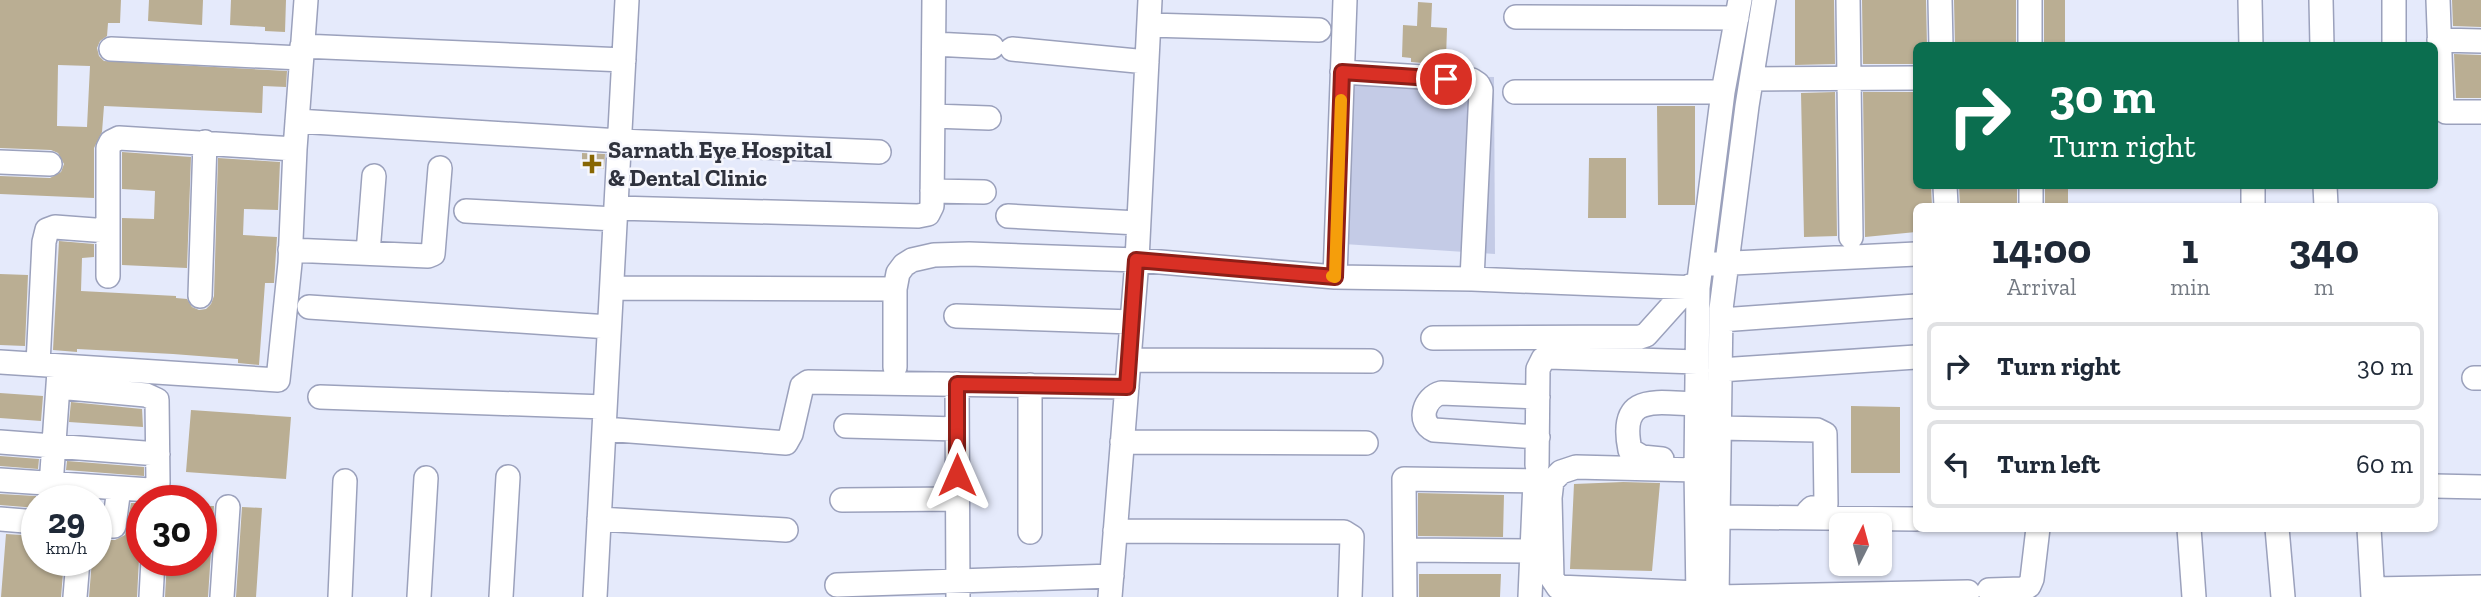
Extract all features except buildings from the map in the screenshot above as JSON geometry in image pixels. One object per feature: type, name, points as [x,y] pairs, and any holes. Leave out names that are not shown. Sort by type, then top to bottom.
[{"type":"street","points":[[52,372],[278,380],[290,250],[306,0]]},
{"type":"street","points":[[595,597],[627,0]]},
{"type":"street","points":[[466,211],[928,214],[932,206],[934,0]]},
{"type":"street","points":[[837,585],[957,588],[1111,587],[1132,322],[1150,0]]},
{"type":"street","points":[[1335,277],[1345,0]]},
{"type":"street","points":[[1704,595],[1718,517],[1721,320],[1764,0]]},
{"type":"street","points":[[1847,0],[1851,237]]},
{"type":"street","points":[[1940,0],[1941,42]]},
{"type":"street","points":[[2030,0],[2030,42]]},
{"type":"street","points":[[2250,0],[2251,42]]},
{"type":"street","points":[[2321,0],[2322,42]]},
{"type":"street","points":[[2394,0],[2395,42]]},
{"type":"street","points":[[2438,0],[2442,109],[2446,112],[2481,111]]},
{"type":"street","points":[[1516,16],[1738,9],[1723,92],[1701,264],[1694,287],[1697,362],[1696,465],[1704,595]]},
{"type":"street","points":[[1149,25],[1320,30]]},
{"type":"street","points":[[2439,40],[2481,41]]},
{"type":"street","points":[[934,44],[1147,62]]},
{"type":"street","points":[[111,49],[624,60]]},
{"type":"street","points":[[1342,72],[1472,80],[1478,84],[1481,90],[1472,279]]},
{"type":"street","points":[[1752,79],[1913,78]]},
{"type":"street","points":[[1515,92],[1723,92]]},
{"type":"street","points":[[933,116],[989,118]]},
{"type":"street","points":[[297,121],[620,141],[878,152]]},
{"type":"street","points":[[108,276],[108,148],[111,142],[120,138],[295,149]]},
{"type":"street","points":[[200,296],[205,142]]},
{"type":"street","points":[[0,162],[50,164]]},
{"type":"street","points":[[290,250],[428,256],[433,254],[440,168]]},
{"type":"street","points":[[368,253],[374,176]]},
{"type":"street","points":[[932,191],[984,192]]},
{"type":"street","points":[[1008,216],[1138,223]]},
{"type":"street","points":[[50,485],[52,372],[44,242],[47,230],[55,227],[108,231]]},
{"type":"street","points":[[895,367],[895,289],[898,273],[912,260],[934,256],[969,254],[1136,260],[1335,277],[1694,287]]},
{"type":"street","points":[[1701,264],[1913,254]]},
{"type":"street","points":[[1433,338],[1640,337],[1646,335],[1694,287]]},
{"type":"street","points":[[612,288],[895,289]]},
{"type":"street","points":[[1721,320],[1913,306]]},
{"type":"street","points":[[309,307],[609,327]]},
{"type":"street","points":[[956,317],[1132,322]]},
{"type":"street","points":[[1537,465],[1538,369],[1543,359],[1549,357],[1697,362]]},
{"type":"street","points":[[1720,370],[1913,357]]},
{"type":"street","points":[[1129,360],[1371,361]]},
{"type":"street","points":[[0,362],[52,372],[157,400],[156,488],[112,488]]},
{"type":"street","points":[[320,397],[605,418],[786,443],[791,434],[804,383],[1127,387]]},
{"type":"street","points":[[957,384],[957,588]]},
{"type":"street","points":[[1030,385],[1031,531]]},
{"type":"street","points":[[1538,397],[1441,393],[1429,399],[1425,406],[1424,422],[1428,428],[1434,430],[1538,437]]},
{"type":"street","points":[[1696,465],[1635,455],[1630,450],[1629,419],[1636,407],[1652,404],[1697,404]]},
{"type":"street","points":[[846,426],[957,429]]},
{"type":"street","points":[[1720,428],[1817,430],[1825,434],[1826,503],[1812,508],[1808,517]]},
{"type":"street","points":[[0,442],[158,454]]},
{"type":"street","points":[[1122,442],[1366,443]]},
{"type":"street","points":[[1696,465],[1576,467],[1562,472],[1552,481],[1550,498],[1552,578],[1558,587],[1704,595],[2022,589],[2029,586],[2032,579],[2038,532]]},
{"type":"street","points":[[501,597],[508,477]]},
{"type":"street","points":[[419,597],[426,478]]},
{"type":"street","points":[[1405,597],[1404,479],[1535,481],[1530,597]]},
{"type":"street","points":[[0,480],[21,485]]},
{"type":"street","points":[[340,597],[345,481]]},
{"type":"street","points":[[2438,486],[2481,487]]},
{"type":"street","points":[[112,526],[119,488]]},
{"type":"street","points":[[842,500],[957,499]]},
{"type":"street","points":[[222,597],[228,507]]},
{"type":"street","points":[[1718,517],[1913,519]]},
{"type":"street","points":[[0,519],[21,521]]},
{"type":"street","points":[[599,519],[786,530]]},
{"type":"street","points":[[1115,531],[1344,532],[1352,537],[1350,597]]},
{"type":"street","points":[[2189,532],[2194,597]]},
{"type":"street","points":[[2277,532],[2283,597]]},
{"type":"street","points":[[2370,532],[2373,593],[2481,587]]},
{"type":"street","points":[[1405,550],[1533,551]]},
{"type":"street","points":[[75,597],[77,576]]},
{"type":"street","points":[[151,597],[152,576]]},
{"type":"shaded area","points":[[1333,74],[1494,77],[1495,254],[1329,243]]},
{"type":"slow traffic","points":[[1332,276],[1335,277],[1341,100]]},
{"type":"place","name":"Sarnath Eye Hospital & Dental Clinic","points":[[592,164]]},
{"type":"route","points":[[957,475],[957,384],[1127,387],[1136,260],[1335,277],[1342,72],[1446,79]]}]
